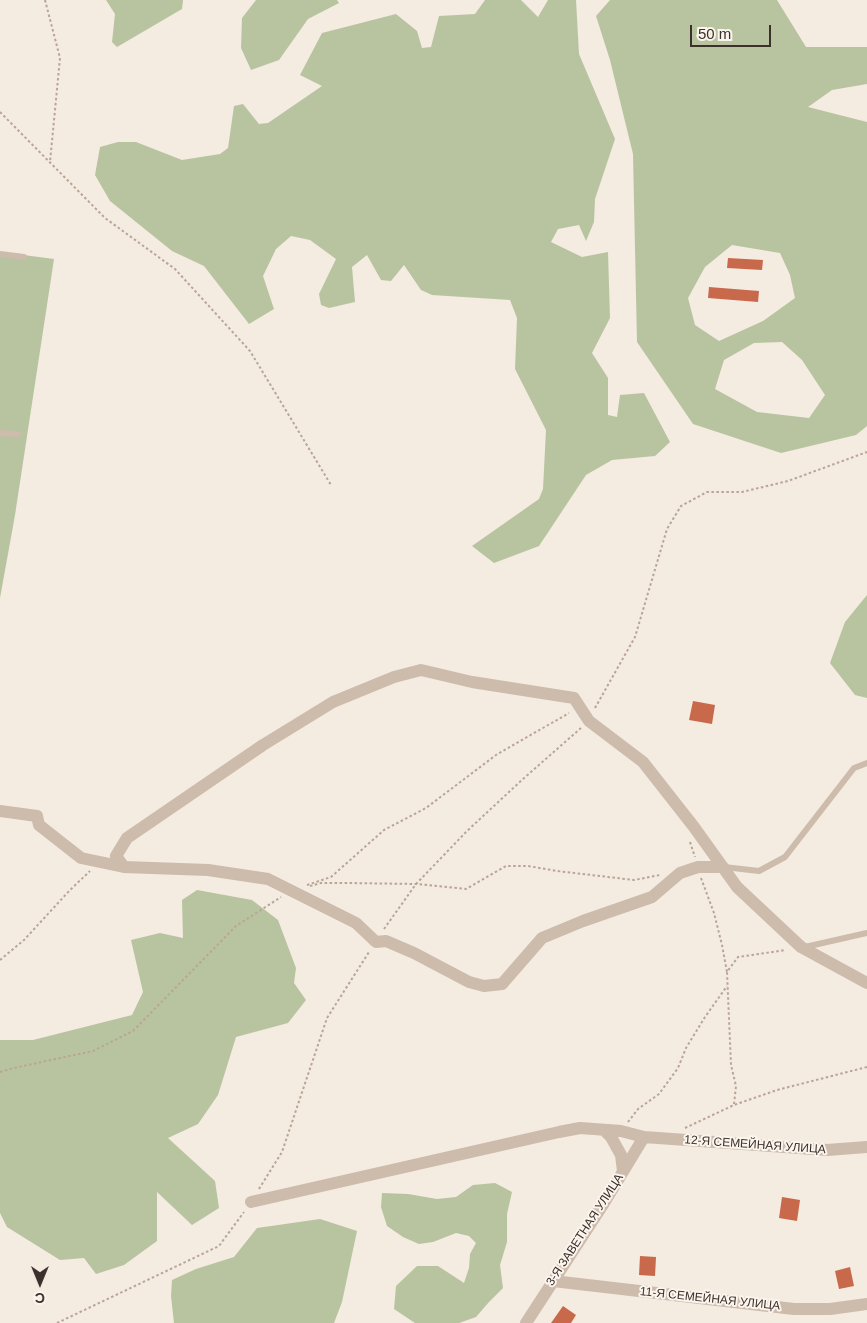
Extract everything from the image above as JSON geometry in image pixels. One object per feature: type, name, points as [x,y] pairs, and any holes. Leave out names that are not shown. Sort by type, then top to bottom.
[{"type":"street","points":[[124,867],[116,856],[127,838],[264,745],[333,702],[394,677],[421,670],[472,682],[574,698],[590,721],[643,762],[737,887],[801,947],[867,983]]},
{"type":"street","points":[[0,810],[37,816],[39,825],[81,858],[124,867],[208,870],[268,879],[356,923],[376,942],[386,941],[414,953],[469,982],[484,986],[502,984],[542,938],[583,921],[652,897],[680,873],[698,867],[722,867]]},
{"type":"street","name":"12-Я СЕМЕЙНАЯ УЛИЦА","points":[[251,1202],[580,1128],[621,1131],[644,1137],[827,1150],[867,1146]]},
{"type":"street","points":[[604,1130],[621,1155],[623,1171]]},
{"type":"street","name":"3-Я ЗАВЕТНАЯ УЛИЦА","points":[[526,1323],[644,1137]]},
{"type":"street","name":"11-Я СЕМЕЙНАЯ УЛИЦА","points":[[553,1281],[794,1309],[830,1309],[867,1304]]},
{"type":"lane","points":[[0,254],[24,257]]},
{"type":"lane","points":[[0,433],[18,434]]},
{"type":"lane","points":[[722,867],[759,871],[785,857],[854,768],[867,763]]},
{"type":"lane","points":[[801,947],[867,933]]},
{"type":"path","points":[[45,0],[60,58],[50,162]]},
{"type":"path","points":[[0,112],[105,218],[175,269],[250,351],[332,485]]},
{"type":"path","points":[[57,1323],[219,1246],[251,1202],[282,1152],[327,1018],[416,884],[468,830],[590,721],[602,694],[635,637],[667,529],[681,506],[707,492],[742,492],[788,481],[867,452]]},
{"type":"path","points":[[690,841],[714,913],[727,972],[731,1065],[736,1086],[734,1105]]},
{"type":"path","points":[[294,892],[321,883],[416,884],[466,889],[506,866],[528,866],[634,880],[662,874],[680,873]]},
{"type":"path","points":[[0,960],[24,940],[70,890],[92,870]]},
{"type":"path","points":[[727,972],[738,957],[801,947]]},
{"type":"path","points":[[621,1131],[638,1109],[659,1094],[673,1075],[705,1017],[728,986]]},
{"type":"path","points":[[680,1130],[734,1105],[777,1090],[867,1067]]},
{"type":"green space","points":[[106,0],[183,0],[182,9],[117,47],[112,42],[115,14]]},
{"type":"green space","points":[[256,0],[337,0],[339,3],[308,19],[279,60],[251,70],[241,48],[242,18]]},
{"type":"green space","points":[[485,0],[521,0],[538,17],[548,0],[576,0],[579,54],[615,139],[595,199],[594,222],[586,241],[579,225],[558,229],[551,242],[582,257],[608,252],[610,318],[592,353],[608,378],[608,415],[617,417],[620,395],[644,393],[670,442],[655,456],[612,460],[586,475],[539,546],[494,563],[472,546],[539,499],[543,489],[546,430],[515,369],[517,318],[510,300],[432,295],[421,290],[404,265],[391,281],[381,280],[367,255],[352,267],[355,302],[329,308],[321,305],[319,294],[336,259],[310,240],[291,236],[276,249],[263,276],[274,309],[249,324],[204,266],[172,251],[110,201],[95,175],[100,147],[118,142],[136,142],[182,160],[220,154],[228,148],[234,106],[243,104],[259,124],[268,123],[322,86],[300,75],[322,33],[396,14],[417,31],[422,48],[431,47],[439,16],[475,14]]},
{"type":"green space","points":[[610,0],[777,0],[806,47],[867,47],[867,84],[832,90],[808,107],[867,122],[867,426],[856,435],[781,453],[693,424],[637,342],[633,154],[610,60],[596,16]],"holes":[[[732,245],[780,253],[790,275],[795,298],[763,321],[719,341],[695,325],[688,298],[705,267]],[[782,342],[802,360],[825,395],[809,418],[757,412],[715,389],[724,360],[754,343]]]},
{"type":"green space","points":[[0,252],[54,259],[15,515],[0,598]]},
{"type":"green space","points":[[867,595],[867,698],[855,695],[830,663],[845,622]]},
{"type":"green space","points":[[197,890],[252,900],[278,920],[296,968],[294,983],[306,1000],[288,1023],[236,1037],[218,1095],[198,1124],[168,1138],[215,1181],[219,1208],[192,1225],[157,1192],[157,1241],[124,1265],[96,1274],[84,1258],[60,1260],[7,1227],[0,1213],[0,1040],[33,1040],[132,1015],[143,992],[131,940],[160,933],[183,938],[182,900]]},
{"type":"green space","points":[[495,1183],[512,1192],[507,1214],[507,1242],[500,1265],[503,1288],[476,1317],[459,1323],[415,1323],[394,1309],[396,1286],[417,1266],[438,1266],[464,1283],[469,1268],[470,1254],[476,1243],[469,1236],[456,1233],[433,1242],[419,1244],[403,1237],[387,1226],[381,1207],[382,1193],[408,1194],[437,1199],[456,1197],[473,1185]]},
{"type":"green space","points":[[320,1219],[357,1231],[342,1302],[334,1323],[174,1323],[171,1296],[172,1280],[196,1269],[234,1257],[257,1228]]},
{"type":"building","points":[[728,258],[763,260],[762,270],[727,268]]},
{"type":"building","points":[[709,287],[759,291],[758,302],[708,298]]},
{"type":"building","points":[[693,701],[715,705],[712,724],[689,720]]},
{"type":"building","points":[[782,1197],[800,1200],[797,1221],[779,1218]]},
{"type":"building","points":[[640,1256],[656,1257],[655,1276],[639,1275]]},
{"type":"building","points":[[850,1267],[854,1286],[839,1289],[835,1271]]},
{"type":"building","points":[[563,1306],[576,1315],[571,1323],[551,1323]]}]
